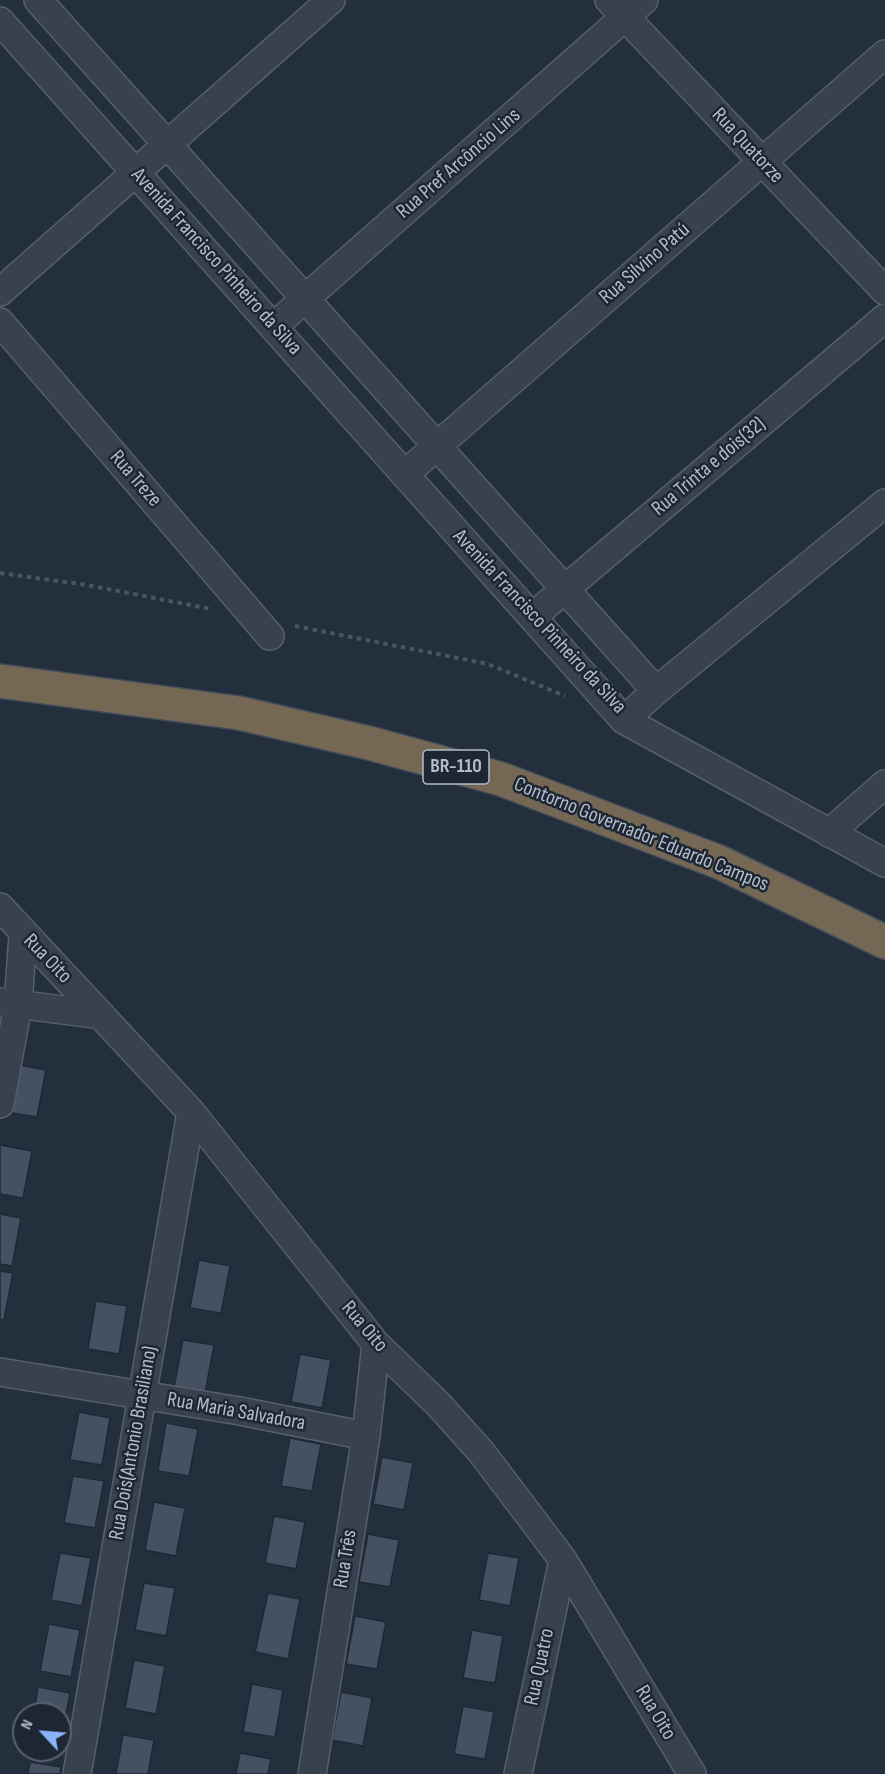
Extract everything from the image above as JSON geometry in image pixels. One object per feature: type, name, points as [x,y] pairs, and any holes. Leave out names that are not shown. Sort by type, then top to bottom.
[{"type":"highway","name":"Contorno Governador Eduardo Campos","points":[[0,681],[239,713],[369,743],[501,779],[719,862],[885,942]]},
{"type":"street","name":"Avenida Francisco Pinheiro da Silva","points":[[0,21],[624,720],[656,692],[39,0]]},
{"type":"street","points":[[0,292],[331,0]]},
{"type":"street","name":"Rua Quatorze","points":[[626,6],[762,161],[885,291]]},
{"type":"street","name":"Rua Pref Arcôncio Lins","points":[[273,327],[626,6]]},
{"type":"street","name":"Rua Silvino Patú","points":[[405,474],[885,54]]},
{"type":"street","name":"Rua Trinta e dois(32)","points":[[532,617],[885,318]]},
{"type":"street","name":"Rua Treze","points":[[0,322],[262,627]]},
{"type":"street","points":[[656,692],[885,503]]},
{"type":"street","points":[[624,720],[885,863]]},
{"type":"street","points":[[829,833],[885,783]]},
{"type":"street","name":"Rua Oito","points":[[0,907],[191,1112],[376,1344],[439,1405],[482,1453],[563,1560],[692,1774]]},
{"type":"street","points":[[0,1104],[8,1017],[23,934]]},
{"type":"street","points":[[8,1017],[101,1015]]},
{"type":"street","name":"Rua Dois(Antonio Brasiliano)","points":[[77,1774],[191,1112]]},
{"type":"street","name":"Rua Três","points":[[312,1774],[366,1436],[376,1344]]},
{"type":"street","name":"Rua Maria Salvadora","points":[[0,1372],[366,1436]]},
{"type":"street","name":"Rua Quatro","points":[[518,1774],[563,1560]]},
{"type":"path","points":[[0,573],[87,585],[262,627],[488,664],[572,699]]},
{"type":"building","points":[[14,1064],[46,1070],[37,1117],[6,1112]]},
{"type":"building","points":[[0,1145],[32,1151],[23,1198],[0,1194]]},
{"type":"building","points":[[0,1214],[21,1218],[12,1266],[0,1264]]},
{"type":"building","points":[[199,1260],[230,1266],[221,1313],[190,1308]]},
{"type":"building","points":[[0,1271],[13,1273],[4,1320],[0,1320]]},
{"type":"building","points":[[96,1301],[127,1306],[119,1354],[88,1349]]},
{"type":"building","points":[[183,1340],[214,1345],[205,1393],[174,1387]]},
{"type":"building","points":[[300,1354],[331,1360],[322,1408],[291,1402]]},
{"type":"building","points":[[79,1412],[110,1418],[102,1465],[70,1460]]},
{"type":"building","points":[[166,1423],[198,1429],[189,1476],[158,1471]]},
{"type":"building","points":[[290,1438],[321,1444],[312,1491],[281,1486]]},
{"type":"building","points":[[382,1457],[413,1463],[404,1510],[373,1504]]},
{"type":"building","points":[[73,1476],[104,1481],[95,1528],[64,1523]]},
{"type":"building","points":[[154,1502],[185,1508],[176,1556],[145,1550]]},
{"type":"building","points":[[274,1516],[305,1522],[296,1569],[265,1563]]},
{"type":"building","points":[[368,1534],[399,1540],[390,1587],[359,1582]]},
{"type":"building","points":[[60,1553],[91,1558],[82,1606],[51,1600]]},
{"type":"building","points":[[488,1553],[519,1558],[510,1606],[479,1600]]},
{"type":"building","points":[[144,1583],[175,1588],[166,1636],[135,1630]]},
{"type":"building","points":[[268,1593],[300,1599],[288,1659],[255,1652]]},
{"type":"building","points":[[355,1616],[386,1622],[377,1669],[346,1664]]},
{"type":"building","points":[[49,1624],[80,1630],[71,1677],[40,1671]]},
{"type":"building","points":[[472,1630],[503,1636],[495,1683],[463,1678]]},
{"type":"building","points":[[134,1660],[165,1666],[156,1714],[125,1708]]},
{"type":"building","points":[[252,1684],[283,1690],[275,1737],[243,1732]]},
{"type":"building","points":[[38,1687],[70,1693],[68,1702],[36,1702]]},
{"type":"building","points":[[341,1692],[372,1698],[363,1746],[332,1740]]},
{"type":"building","points":[[463,1706],[494,1712],[485,1759],[454,1754]]},
{"type":"building","points":[[123,1735],[154,1740],[148,1774],[116,1774]]},
{"type":"building","points":[[240,1753],[271,1759],[268,1774],[236,1774]]},
{"type":"building","points":[[30,1762],[61,1767],[60,1774],[28,1774]]}]
